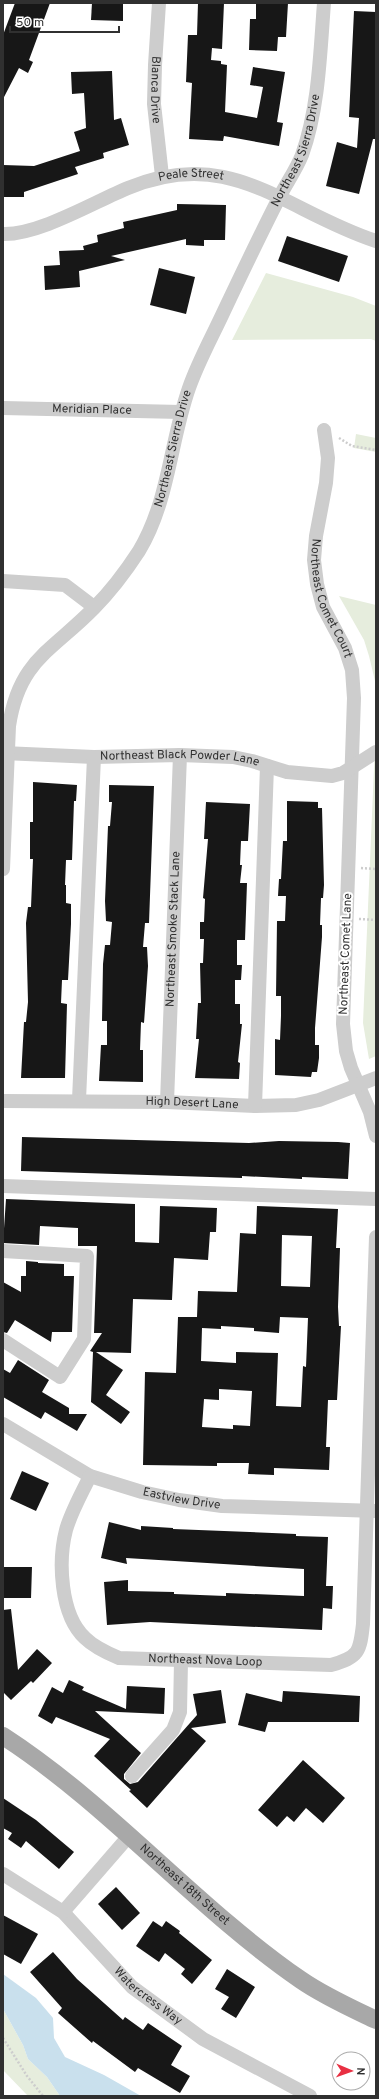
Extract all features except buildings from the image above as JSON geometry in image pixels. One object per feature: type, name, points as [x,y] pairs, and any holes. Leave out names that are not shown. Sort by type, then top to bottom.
[{"type":"main road","name":"Northeast 18th Street","points":[[3,1736],[31,1755],[129,1836],[244,1938],[302,1981],[343,2004],[376,2020]]},
{"type":"street","name":"Blanca Drive","points":[[159,3],[154,104],[162,176]]},
{"type":"street","name":"Northeast Sierra Drive","points":[[3,869],[5,753],[12,703],[23,677],[40,655],[94,607],[118,581],[140,549],[155,515],[166,482],[181,412],[198,364],[279,197],[301,157],[311,125],[317,89],[324,3]]},
{"type":"street","name":"Peale Street","points":[[3,234],[11,234],[41,225],[76,212],[128,188],[162,176],[193,174],[218,175],[247,182],[376,241]]},
{"type":"street","name":"Meridian Place","points":[[3,408],[181,412]]},
{"type":"street","name":"Northeast Comet Court","points":[[324,430],[328,458],[326,483],[316,536],[314,560],[317,584],[323,607],[345,648],[352,670],[354,698],[352,766]]},
{"type":"street","points":[[3,581],[65,585],[94,607]]},
{"type":"street","name":"Northeast Black Powder Lane","points":[[5,753],[94,757],[180,755],[233,757],[287,772],[332,776],[343,773],[376,752]]},
{"type":"street","name":"Northeast Smoke Stack Lane","points":[[167,1102],[180,755]]},
{"type":"street","points":[[79,1100],[94,757]]},
{"type":"street","points":[[255,1106],[267,766]]},
{"type":"street","name":"Northeast Comet Lane","points":[[352,766],[343,1024],[346,1051],[358,1085],[370,1112],[376,1136]]},
{"type":"street","name":"High Desert Lane","points":[[3,1101],[79,1100],[255,1106],[296,1105],[319,1100],[376,1078]]},
{"type":"street","points":[[3,1186],[376,1199]]},
{"type":"street","points":[[371,1511],[376,1237]]},
{"type":"street","points":[[3,1251],[87,1256],[84,1339],[60,1377],[3,1340]]},
{"type":"street","name":"Eastview Drive","points":[[3,1424],[90,1476],[142,1492],[179,1500],[215,1505],[371,1511]]},
{"type":"street","name":"Northeast Nova Loop","points":[[90,1476],[67,1528],[63,1547],[62,1569],[66,1606],[73,1623],[84,1638],[101,1650],[119,1658],[331,1665],[349,1660],[361,1646],[371,1511]]},
{"type":"street","points":[[132,1776],[173,1730],[180,1712],[182,1661]]},
{"type":"street","points":[[63,1912],[129,1836]]},
{"type":"street","name":"Watercress Way","points":[[3,1874],[63,1912],[138,1991],[203,2039],[310,2096]]},
{"type":"path","points":[[324,430],[352,446],[376,450]]},
{"type":"path","points":[[3,2038],[27,2076],[43,2096]]},
{"type":"green space","points":[[266,273],[353,297],[376,306],[376,341],[371,339],[232,340]]},
{"type":"green space","points":[[356,434],[376,438],[376,452],[354,448]]},
{"type":"green space","points":[[339,596],[376,605],[376,722],[375,681],[369,656],[364,640]]},
{"type":"green space","points":[[376,722],[376,1056],[369,1059],[363,1023]]},
{"type":"green space","points":[[3,2009],[23,2045],[28,2059],[47,2077],[60,2096],[28,2096],[3,2070]]},
{"type":"water","points":[[3,1974],[36,1998],[53,2018],[54,2038],[65,2057],[104,2075],[141,2096],[60,2096],[47,2077],[28,2059],[23,2045],[3,2009]]}]
